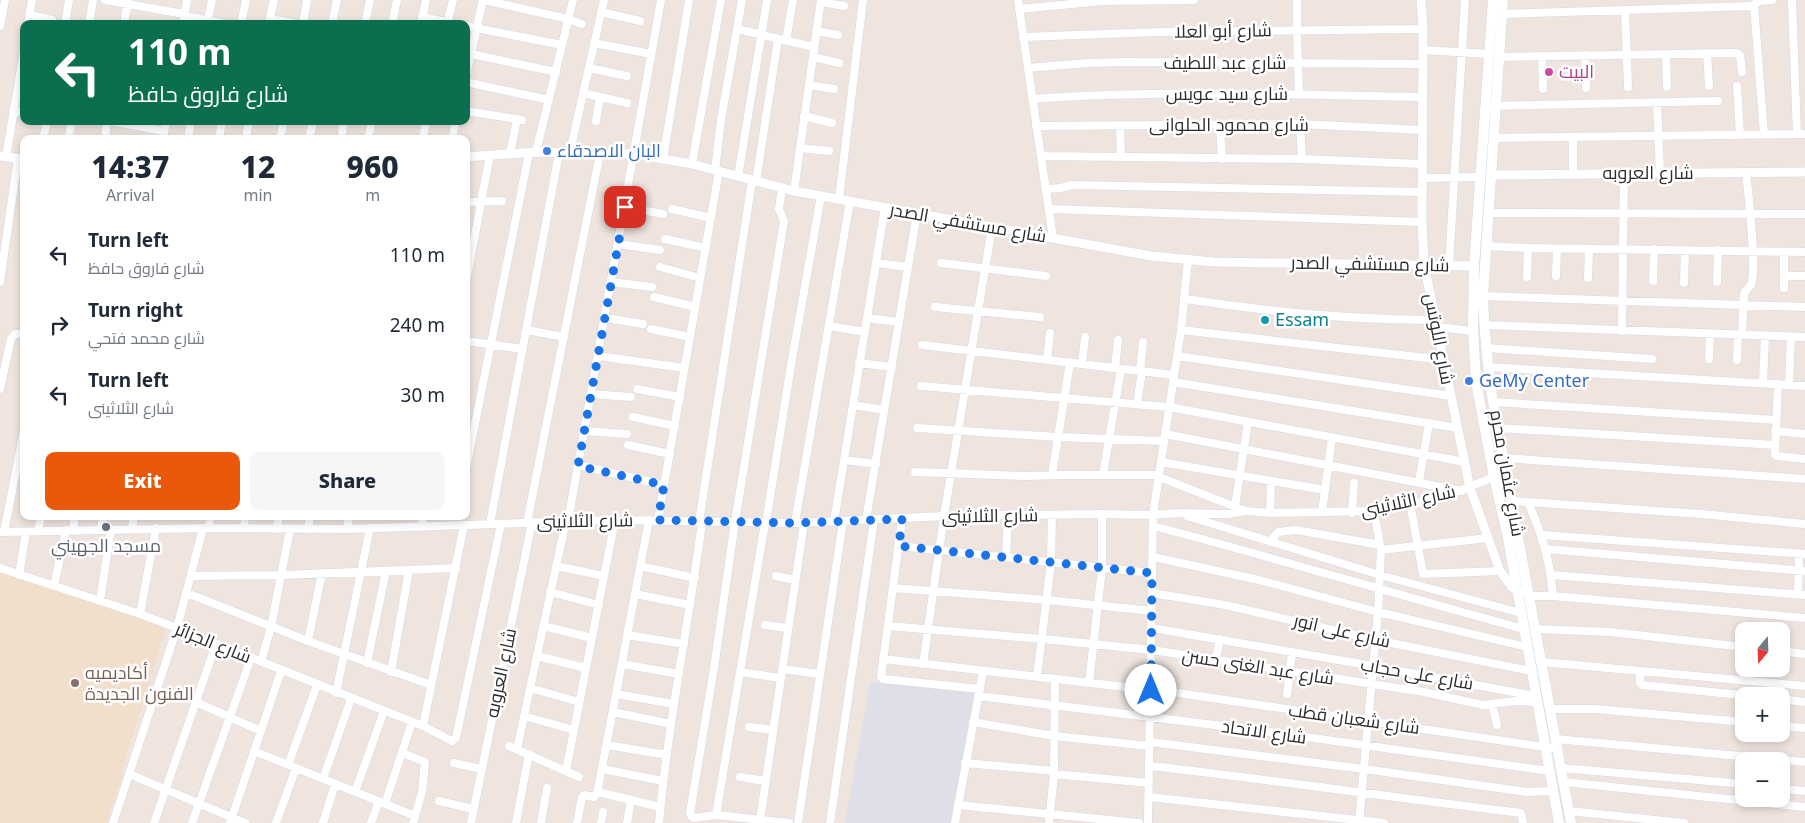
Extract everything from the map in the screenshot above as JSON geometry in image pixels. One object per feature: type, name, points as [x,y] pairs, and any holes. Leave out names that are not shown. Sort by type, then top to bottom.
[{"type":"main road","name":"شارع عثمان محرم","points":[[1493,0],[1489,54],[1493,138],[1483,296],[1486,348],[1493,402],[1571,823]]},
{"type":"main road","name":"شارع عثمان محرم","points":[[1503,0],[1500,57],[1490,106],[1480,177],[1474,266],[1473,331],[1477,387],[1518,591],[1559,823]]},
{"type":"street","points":[[0,26],[5,0]]},
{"type":"street","points":[[32,0],[29,20],[52,20]]},
{"type":"street","points":[[66,20],[69,0]]},
{"type":"street","points":[[90,20],[93,0]]},
{"type":"street","points":[[105,0],[128,2],[184,18],[187,0]]},
{"type":"street","points":[[208,20],[212,0]]},
{"type":"street","points":[[242,20],[246,0]]},
{"type":"street","points":[[269,20],[274,0]]},
{"type":"street","points":[[303,20],[307,0]]},
{"type":"street","points":[[333,20],[337,0]]},
{"type":"street","points":[[366,20],[370,0]]},
{"type":"street","points":[[393,20],[398,0]]},
{"type":"street","points":[[422,20],[426,0]]},
{"type":"street","points":[[450,20],[453,0]]},
{"type":"street","points":[[470,58],[484,0],[568,19],[582,24]]},
{"type":"street","points":[[470,450],[532,153],[549,100],[573,0]]},
{"type":"street","points":[[570,152],[604,0]]},
{"type":"street","points":[[517,749],[578,466],[661,0]]},
{"type":"street","points":[[663,158],[689,0]]},
{"type":"street","points":[[692,164],[721,0]]},
{"type":"street","points":[[658,520],[711,218],[721,120],[742,0]]},
{"type":"street","points":[[738,177],[767,0]]},
{"type":"street","points":[[658,823],[674,704],[695,578],[701,522],[754,181],[782,40],[793,0]]},
{"type":"street","points":[[839,199],[863,0]]},
{"type":"street","points":[[1018,0],[1053,238]]},
{"type":"street","points":[[1019,9],[1103,1],[1194,0]]},
{"type":"street","points":[[1297,0],[1296,30],[1299,95]]},
{"type":"street","name":"شارع اللوتس","points":[[1421,0],[1423,29],[1422,222],[1424,264],[1465,462],[1466,489],[1488,538],[1500,571],[1505,579],[1518,591],[1529,596]]},
{"type":"street","points":[[1449,265],[1465,0]]},
{"type":"street","points":[[1675,0],[1675,9]]},
{"type":"street","points":[[1503,14],[1675,9],[1715,4],[1754,5],[1763,0],[1772,0]]},
{"type":"street","points":[[1493,138],[1801,134],[1792,0]]},
{"type":"street","points":[[794,191],[821,1],[844,6]]},
{"type":"street","points":[[125,20],[128,2]]},
{"type":"street","points":[[1754,5],[1764,134]]},
{"type":"street","points":[[1625,10],[1628,87]]},
{"type":"street","points":[[602,12],[640,21]]},
{"type":"street","points":[[470,27],[562,45]]},
{"type":"street","points":[[737,29],[814,47]]},
{"type":"street","name":"شارع أبو العلا","points":[[1023,37],[1159,32],[1423,29]]},
{"type":"street","points":[[816,31],[838,35]]},
{"type":"street","points":[[594,43],[651,54]]},
{"type":"street","points":[[1422,50],[1489,54]]},
{"type":"street","points":[[1707,53],[1709,86]]},
{"type":"street","points":[[471,54],[556,72]]},
{"type":"street","points":[[1666,54],[1667,86]]},
{"type":"street","points":[[1500,57],[1739,54],[1742,72]]},
{"type":"street","points":[[1585,55],[1586,88]]},
{"type":"street","points":[[1542,56],[1543,89]]},
{"type":"street","points":[[813,57],[839,62]]},
{"type":"street","name":"شارع عبد اللطيف","points":[[1028,68],[1106,63],[1422,64]]},
{"type":"street","points":[[589,68],[627,76]]},
{"type":"street","points":[[470,83],[549,100]]},
{"type":"street","points":[[20,84],[3,156],[20,158]]},
{"type":"street","points":[[809,85],[834,89]]},
{"type":"street","points":[[1737,86],[1740,134]]},
{"type":"street","points":[[583,93],[627,103]]},
{"type":"street","name":"شارع سيد عويس","points":[[1032,99],[1083,95],[1422,97]]},
{"type":"street","points":[[596,121],[600,97]]},
{"type":"street","points":[[1490,106],[1718,101]]},
{"type":"street","points":[[1656,102],[1660,173]]},
{"type":"street","points":[[14,111],[20,112]]},
{"type":"street","points":[[470,111],[520,120],[510,154]]},
{"type":"street","points":[[804,116],[832,122]]},
{"type":"street","points":[[1300,124],[1302,160]]},
{"type":"street","name":"شارع محمود الحلوانى","points":[[1036,126],[1300,124],[1422,130]]},
{"type":"street","points":[[124,125],[164,135]]},
{"type":"street","points":[[1120,126],[1121,157]]},
{"type":"street","points":[[1220,126],[1222,158]]},
{"type":"street","points":[[1572,137],[1574,174]]},
{"type":"street","points":[[800,148],[829,151]]},
{"type":"street","points":[[490,524],[559,152]]},
{"type":"street","name":"شارع مستشفي الصدر","points":[[470,157],[570,152],[634,154],[663,158],[794,191],[1126,253],[1188,260],[1354,265],[1424,264],[1474,266]]},
{"type":"street","name":"شارع العروبه","points":[[471,823],[600,153]]},
{"type":"street","points":[[470,242],[481,201],[490,155]]},
{"type":"street","points":[[1042,156],[1222,158],[1422,164]]},
{"type":"street","points":[[0,281],[4,231],[20,162]]},
{"type":"street","points":[[1737,360],[1745,291],[1751,283],[1753,251],[1746,172]]},
{"type":"street","name":"شارع العروبه","points":[[1491,175],[1805,172]]},
{"type":"street","points":[[1622,331],[1624,173]]},
{"type":"street","points":[[1422,178],[1480,177]]},
{"type":"street","points":[[1046,189],[1072,185],[1422,192]]},
{"type":"street","points":[[782,188],[780,209],[784,221],[690,815],[694,818],[716,815],[785,823]]},
{"type":"street","points":[[716,815],[821,196]]},
{"type":"street","points":[[795,523],[850,201]]},
{"type":"street","points":[[470,202],[502,202]]},
{"type":"street","points":[[625,207],[663,214]]},
{"type":"street","points":[[834,522],[885,208]]},
{"type":"street","points":[[672,209],[711,218]]},
{"type":"street","points":[[1049,209],[1422,222]]},
{"type":"street","points":[[830,823],[876,464],[917,213]]},
{"type":"street","points":[[1489,213],[1805,214]]},
{"type":"street","points":[[923,664],[944,516],[992,227]]},
{"type":"street","points":[[665,239],[706,248]]},
{"type":"street","points":[[618,244],[660,250]]},
{"type":"street","points":[[1486,246],[1805,252]]},
{"type":"street","points":[[1527,277],[1528,248]]},
{"type":"street","points":[[1556,276],[1557,248]]},
{"type":"street","points":[[1588,278],[1589,249]]},
{"type":"street","points":[[1653,281],[1654,249]]},
{"type":"street","points":[[1684,283],[1685,250]]},
{"type":"street","points":[[1717,282],[1718,250]]},
{"type":"street","points":[[1784,252],[1784,288]]},
{"type":"street","points":[[1148,823],[1153,515],[1182,330],[1188,260]]},
{"type":"street","points":[[876,263],[908,267]]},
{"type":"street","points":[[941,263],[1046,276]]},
{"type":"street","points":[[660,267],[700,278]]},
{"type":"street","points":[[1784,276],[1805,276]]},
{"type":"street","points":[[611,282],[652,287]]},
{"type":"street","points":[[1483,296],[1805,307]]},
{"type":"street","points":[[654,297],[694,307]]},
{"type":"street","points":[[1186,299],[1336,316],[1436,324],[1473,331]]},
{"type":"street","points":[[935,307],[1040,317]]},
{"type":"street","points":[[605,318],[643,324]]},
{"type":"street","points":[[867,318],[899,322]]},
{"type":"street","points":[[1484,325],[1805,337]]},
{"type":"street","points":[[829,326],[864,332]]},
{"type":"street","points":[[651,329],[690,337]]},
{"type":"street","points":[[526,330],[564,337]]},
{"type":"street","points":[[1182,330],[1444,360]]},
{"type":"street","points":[[1047,360],[1050,333]]},
{"type":"street","points":[[0,389],[11,339],[15,334],[20,334]]},
{"type":"street","points":[[1710,334],[1710,359]]},
{"type":"street","points":[[1762,383],[1765,336]]},
{"type":"street","points":[[1082,364],[1085,337]]},
{"type":"street","points":[[1789,385],[1791,337]]},
{"type":"street","points":[[1103,475],[1115,402],[1118,340]]},
{"type":"street","points":[[470,341],[523,349]]},
{"type":"street","points":[[1137,404],[1144,342]]},
{"type":"street","points":[[922,345],[1141,371],[1174,379],[1458,428]]},
{"type":"street","points":[[1486,348],[1652,359]]},
{"type":"street","points":[[598,356],[684,368]]},
{"type":"street","points":[[1177,356],[1451,396]]},
{"type":"street","points":[[1052,475],[1070,362]]},
{"type":"street","points":[[859,363],[892,366]]},
{"type":"street","points":[[1488,367],[1805,386]]},
{"type":"street","points":[[1778,384],[1775,431],[1776,456],[1805,459]]},
{"type":"street","points":[[921,386],[1169,407],[1465,462]]},
{"type":"street","points":[[636,389],[680,396]]},
{"type":"street","points":[[591,394],[631,397]]},
{"type":"street","points":[[1493,402],[1776,420]]},
{"type":"street","points":[[852,405],[884,410]]},
{"type":"street","points":[[633,417],[675,426]]},
{"type":"street","points":[[1235,506],[1248,422]]},
{"type":"street","points":[[1419,482],[1429,423]]},
{"type":"street","points":[[918,428],[1058,437],[1165,438],[1244,449],[1466,489]]},
{"type":"street","points":[[1498,428],[1775,445]]},
{"type":"street","points":[[584,431],[628,434]]},
{"type":"street","points":[[1775,431],[1805,434]]},
{"type":"street","points":[[1322,512],[1332,438]]},
{"type":"street","points":[[628,445],[670,454]]},
{"type":"street","points":[[2,532],[20,449]]},
{"type":"street","points":[[1504,458],[1805,478]]},
{"type":"street","points":[[844,460],[876,464]]},
{"type":"street","points":[[1161,462],[1325,490]]},
{"type":"street","points":[[578,466],[664,485]]},
{"type":"street","points":[[915,472],[1026,476],[1159,476],[1246,512]]},
{"type":"street","name":"شارع الثلاثينى","points":[[2,532],[156,528],[347,529],[615,520],[804,523],[944,516],[1229,514],[1246,512],[1352,513],[1374,512],[1439,499],[1494,477]]},
{"type":"street","points":[[1270,513],[1271,481]]},
{"type":"street","points":[[1352,513],[1354,484]]},
{"type":"street","points":[[1512,501],[1700,514],[1805,524]]},
{"type":"street","points":[[1528,502],[1546,549],[1553,596]]},
{"type":"street","points":[[1410,504],[1422,573],[1427,575],[1500,571]]},
{"type":"street","points":[[1359,822],[1376,640],[1380,575],[1380,548],[1374,512]]},
{"type":"street","points":[[1089,683],[1102,568],[1102,514]]},
{"type":"street","points":[[1178,514],[1380,575],[1521,613]]},
{"type":"street","points":[[1227,529],[1229,514]]},
{"type":"street","points":[[1006,558],[1008,515]]},
{"type":"street","points":[[1037,677],[1051,562],[1052,515]]},
{"type":"street","points":[[883,659],[902,519]]},
{"type":"street","points":[[38,531],[40,520]]},
{"type":"street","points":[[54,586],[74,520]]},
{"type":"street","points":[[100,529],[101,520]]},
{"type":"street","points":[[132,529],[133,520]]},
{"type":"street","points":[[113,823],[177,628],[209,520]]},
{"type":"street","points":[[244,528],[245,520]]},
{"type":"street","points":[[277,529],[278,520]]},
{"type":"street","points":[[308,529],[309,520]]},
{"type":"street","points":[[347,529],[348,520]]},
{"type":"street","points":[[421,527],[422,520]]},
{"type":"street","points":[[456,526],[457,520]]},
{"type":"street","points":[[566,771],[615,520]]},
{"type":"street","points":[[577,823],[582,797],[584,795],[596,796],[598,792],[649,520]]},
{"type":"street","points":[[798,823],[843,522]]},
{"type":"street","points":[[758,821],[804,523]]},
{"type":"street","name":"شارع الجزائر","points":[[0,568],[177,628],[336,693],[423,726],[452,741],[456,738],[501,524]]},
{"type":"street","points":[[423,726],[464,525]]},
{"type":"street","points":[[1153,526],[1524,629]]},
{"type":"street","points":[[140,614],[156,528]]},
{"type":"street","points":[[336,693],[370,528]]},
{"type":"street","points":[[100,601],[111,529]]},
{"type":"street","points":[[262,662],[282,575],[290,529]]},
{"type":"street","points":[[1270,542],[1278,532],[1296,530],[1380,548],[1418,546],[1488,538]]},
{"type":"street","points":[[19,575],[26,532]]},
{"type":"street","points":[[1542,535],[1802,553],[1801,595],[1551,575]]},
{"type":"street","points":[[899,546],[1152,573]]},
{"type":"street","points":[[1546,549],[1802,571]]},
{"type":"street","points":[[1153,556],[1259,580],[1378,612],[1527,647]]},
{"type":"street","points":[[556,566],[604,576]]},
{"type":"street","points":[[640,566],[695,578]]},
{"type":"street","points":[[191,576],[282,575],[456,568]]},
{"type":"street","points":[[391,672],[409,570]]},
{"type":"street","points":[[367,664],[386,571]]},
{"type":"street","points":[[308,641],[322,573]]},
{"type":"street","points":[[776,576],[795,580]]},
{"type":"street","points":[[893,588],[1047,600],[1152,611]]},
{"type":"street","points":[[550,592],[598,605]]},
{"type":"street","points":[[187,593],[367,664],[431,685]]},
{"type":"street","name":"شارع على انور","points":[[1152,593],[1225,605],[1376,640],[1531,671]]},
{"type":"street","points":[[635,594],[690,605]]},
{"type":"street","points":[[1529,596],[1553,596],[1805,618]]},
{"type":"street","points":[[764,625],[788,628]]},
{"type":"street","points":[[543,626],[592,638]]},
{"type":"street","name":"شارع عبد الغنى حسن","points":[[888,626],[1152,650],[1424,692],[1474,704],[1536,699]]},
{"type":"street","name":"شارع على حجاب","points":[[1152,628],[1373,666],[1536,699]]},
{"type":"street","points":[[1535,629],[1610,632],[1735,646]]},
{"type":"street","points":[[627,635],[684,644]]},
{"type":"street","points":[[1216,659],[1220,639]]},
{"type":"street","points":[[154,823],[216,644]]},
{"type":"street","points":[[1286,694],[1292,652]]},
{"type":"street","points":[[1790,652],[1805,654]]},
{"type":"street","points":[[537,656],[586,668]]},
{"type":"street","points":[[192,823],[250,658]]},
{"type":"street","name":"شارع شعبان قطب","points":[[883,659],[1151,689],[1545,747],[1557,744],[1805,762]]},
{"type":"street","name":"شارع الاتحاد","points":[[883,659],[881,675],[883,678],[1055,705],[1256,730],[1549,771]]},
{"type":"street","points":[[1542,662],[1805,686]]},
{"type":"street","points":[[622,664],[679,674]]},
{"type":"street","points":[[782,668],[820,674]]},
{"type":"street","points":[[231,820],[281,671]]},
{"type":"street","points":[[955,823],[983,671]]},
{"type":"street","points":[[1640,671],[1640,682],[1642,685],[1735,694]]},
{"type":"street","points":[[740,672],[780,678]]},
{"type":"street","points":[[1050,819],[1054,772],[1056,679]]},
{"type":"street","points":[[288,765],[317,685]]},
{"type":"street","points":[[530,688],[579,702]]},
{"type":"street","points":[[616,694],[674,704]]},
{"type":"street","points":[[323,779],[351,698]]},
{"type":"street","points":[[1790,701],[1805,702]]},
{"type":"street","points":[[196,702],[261,731]]},
{"type":"street","points":[[1492,704],[1497,726]]},
{"type":"street","points":[[1550,709],[1596,709],[1735,721]]},
{"type":"street","points":[[355,792],[384,711]]},
{"type":"street","points":[[613,712],[671,724]]},
{"type":"street","points":[[524,716],[574,730]]},
{"type":"street","points":[[371,823],[382,803],[412,722]]},
{"type":"street","points":[[973,722],[1054,736],[1150,744],[1364,769],[1527,792],[1553,791]]},
{"type":"street","points":[[749,727],[773,730]]},
{"type":"street","points":[[1790,727],[1805,728]]},
{"type":"street","points":[[607,745],[667,755]]},
{"type":"street","points":[[509,746],[579,777]]},
{"type":"street","points":[[254,751],[382,803],[414,820],[422,792],[425,762],[402,753]]},
{"type":"street","points":[[516,823],[528,754]]},
{"type":"street","points":[[454,762],[481,769]]},
{"type":"street","points":[[966,763],[1149,783]]},
{"type":"street","points":[[1150,766],[1521,813],[1523,823]]},
{"type":"street","points":[[276,823],[296,768]]},
{"type":"street","points":[[1561,768],[1735,783]]},
{"type":"street","points":[[602,769],[663,781]]},
{"type":"street","points":[[129,774],[231,820],[245,823]]},
{"type":"street","points":[[740,777],[765,781]]},
{"type":"street","points":[[1564,782],[1805,807]]},
{"type":"street","points":[[323,823],[335,784]]},
{"type":"street","points":[[541,823],[546,788]]},
{"type":"street","points":[[1790,790],[1805,792]]},
{"type":"street","points":[[598,792],[660,807]]},
{"type":"street","points":[[1149,797],[1359,822],[1384,823]]},
{"type":"street","points":[[627,823],[631,800]]},
{"type":"street","points":[[440,801],[474,809]]},
{"type":"street","points":[[958,805],[1050,819],[1138,823]]},
{"type":"street","points":[[1569,811],[1684,823]]},
{"type":"street","points":[[601,823],[603,812]]},
{"type":"shaded area","name":"أكاديميه الفنون الجديدة","points":[[0,571],[166,628],[121,773],[123,774],[106,823],[0,823]]},
{"type":"shaded area","points":[[870,682],[974,693],[950,823],[845,823]]},
{"type":"place","name":"البيت","points":[[1549,72]]},
{"type":"place","name":"البان الاصدقاء","points":[[547,151]]},
{"type":"place","name":"Essam","points":[[1265,320]]},
{"type":"place","name":"GeMy Center","points":[[1469,381]]},
{"type":"place","name":"مسجد الجهيني","points":[[106,527]]},
{"type":"place","name":"أكاديميه الفنون الجديدة","points":[[75,683]]},
{"type":"route","points":[[625,207],[578,466],[664,485],[658,520],[795,523],[902,519],[899,546],[1152,573],[1151,690]]}]
